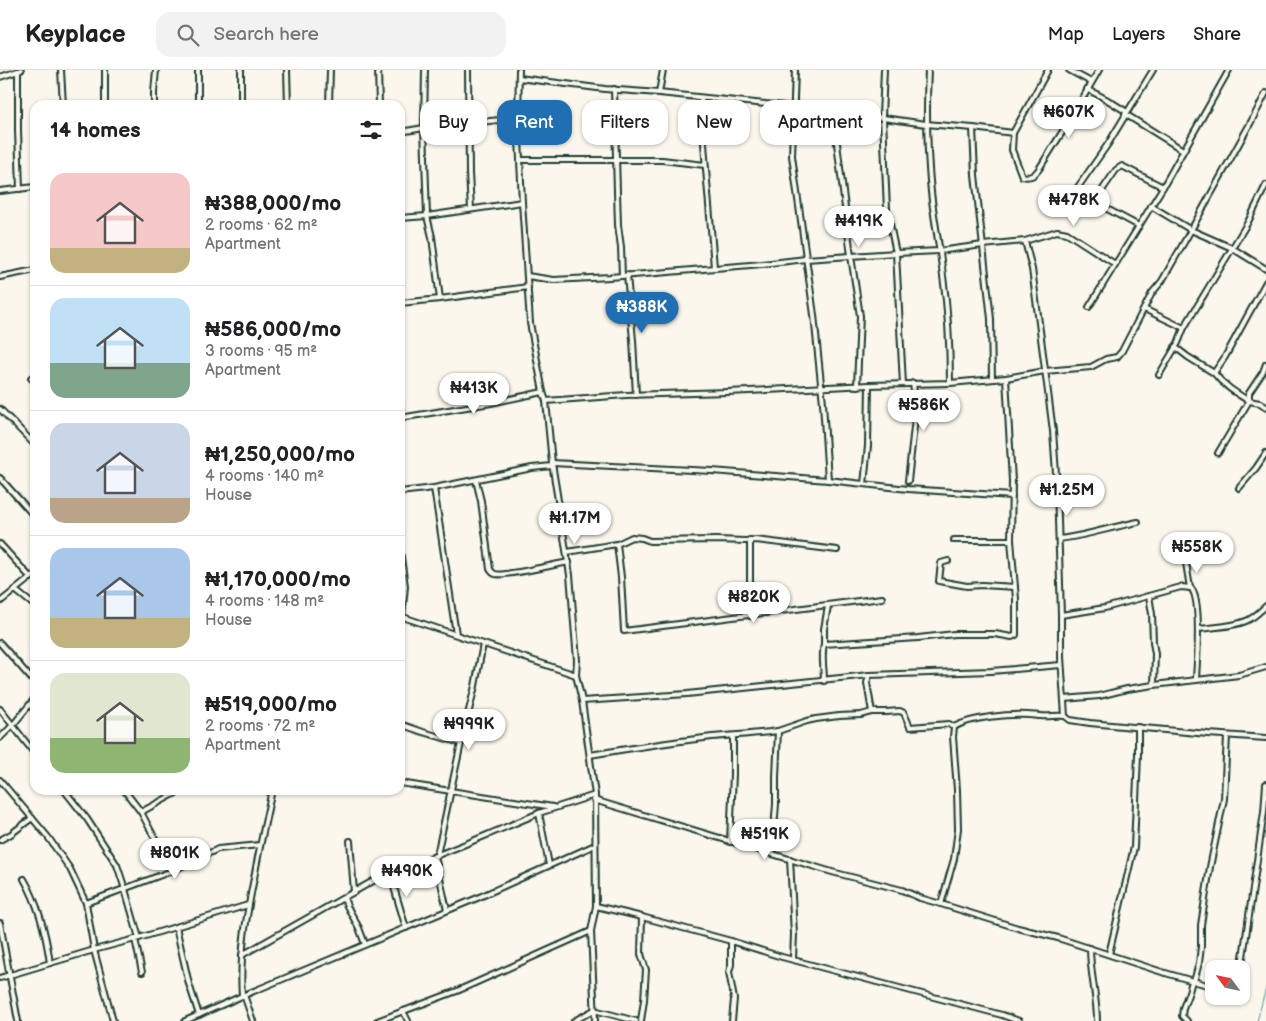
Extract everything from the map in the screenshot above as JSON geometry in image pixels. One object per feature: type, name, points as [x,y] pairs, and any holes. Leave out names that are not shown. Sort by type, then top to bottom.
[{"type":"street","points":[[61,70],[63,100]]},
{"type":"street","points":[[105,70],[105,100]]},
{"type":"street","points":[[154,100],[156,70]]},
{"type":"street","points":[[198,70],[198,100]]},
{"type":"street","points":[[241,70],[241,100]]},
{"type":"street","points":[[287,70],[288,100]]},
{"type":"street","points":[[329,100],[330,70]]},
{"type":"street","points":[[378,70],[379,100]]},
{"type":"street","points":[[424,100],[425,70]]},
{"type":"street","points":[[468,70],[469,100]]},
{"type":"street","points":[[518,100],[520,70]]},
{"type":"street","points":[[659,93],[663,70]]},
{"type":"street","points":[[794,100],[795,70]]},
{"type":"street","points":[[884,70],[882,117],[887,210],[896,252],[904,384]]},
{"type":"street","points":[[928,70],[926,124],[931,193],[944,276],[950,340],[950,383]]},
{"type":"street","points":[[1048,70],[1013,133],[1012,150],[1022,176],[1029,177],[1035,174],[1099,70]]},
{"type":"street","points":[[1069,70],[1091,82]]},
{"type":"street","points":[[1139,226],[1077,192],[1078,187],[1108,144],[1153,70]]},
{"type":"street","points":[[1089,308],[1163,187],[1228,70]]},
{"type":"street","points":[[0,77],[20,71],[18,130],[20,189]]},
{"type":"street","points":[[519,78],[760,104]]},
{"type":"street","points":[[614,88],[618,225],[622,276]]},
{"type":"street","points":[[1087,89],[1106,98],[1183,150]]},
{"type":"street","points":[[546,401],[636,395],[950,383],[1090,367],[1106,359],[1117,357],[1191,230],[1266,93]]},
{"type":"street","points":[[701,98],[714,268]]},
{"type":"street","points":[[882,117],[926,124],[1013,133]]},
{"type":"street","points":[[972,128],[975,175],[991,319],[992,379]]},
{"type":"street","points":[[405,131],[420,129]]},
{"type":"street","points":[[425,145],[427,216],[432,236],[440,299]]},
{"type":"street","points":[[469,145],[471,209]]},
{"type":"street","points":[[519,145],[532,336],[546,401],[552,464],[567,552],[577,660],[576,674],[582,701],[595,795],[596,906],[590,931],[595,1021]]},
{"type":"street","points":[[792,145],[792,156],[814,315],[823,403],[828,480]]},
{"type":"street","points":[[837,145],[860,316],[857,386]]},
{"type":"street","points":[[520,160],[662,160],[705,165]]},
{"type":"street","points":[[1094,202],[1116,170],[1122,166],[1163,187]]},
{"type":"street","points":[[1159,374],[1184,328],[1248,222],[1266,185]]},
{"type":"street","points":[[0,191],[30,188]]},
{"type":"street","points":[[405,218],[522,202]]},
{"type":"street","points":[[1151,206],[1191,230],[1232,248],[1266,269]]},
{"type":"street","points":[[527,276],[554,280],[627,276],[806,259],[896,252],[939,251],[983,244],[1025,241],[1057,231],[1066,233],[1115,264]]},
{"type":"street","points":[[1025,241],[1032,269],[1053,431],[1059,539],[1061,665],[1064,716]]},
{"type":"street","points":[[0,277],[30,271]]},
{"type":"street","points":[[627,276],[636,395]]},
{"type":"street","points":[[1214,373],[1228,352],[1266,282]]},
{"type":"street","points":[[405,302],[528,287]]},
{"type":"street","points":[[1144,309],[1184,328]]},
{"type":"street","points":[[1175,347],[1214,373],[1232,391],[1249,401],[1260,403],[1266,407]]},
{"type":"street","points":[[1218,453],[1249,401],[1250,393],[1266,364]]},
{"type":"street","points":[[824,644],[954,634],[995,634],[1012,637],[1016,635],[1015,587],[1011,540],[1010,432],[1006,378]]},
{"type":"street","points":[[908,481],[916,409],[914,384]]},
{"type":"street","points":[[864,484],[868,446],[869,385]]},
{"type":"street","points":[[405,417],[543,392]]},
{"type":"street","points":[[0,409],[30,441]]},
{"type":"street","points":[[1239,488],[1244,484],[1266,453]]},
{"type":"street","points":[[405,491],[434,488],[552,464],[712,470],[908,489],[1012,496]]},
{"type":"street","points":[[0,478],[30,511]]},
{"type":"street","points":[[476,480],[481,501],[490,569],[493,574],[508,574],[568,562]]},
{"type":"street","points":[[434,488],[456,634]]},
{"type":"street","points":[[1059,539],[1138,522]]},
{"type":"street","points":[[567,552],[617,544],[632,537],[650,541],[771,541],[837,550]]},
{"type":"street","points":[[750,540],[750,616]]},
{"type":"street","points":[[954,540],[1011,540]]},
{"type":"street","points":[[0,544],[30,577]]},
{"type":"street","points":[[617,544],[624,631],[882,598]]},
{"type":"street","points":[[948,561],[941,563],[939,581],[967,586],[1015,587]]},
{"type":"street","points":[[1186,563],[1190,588]]},
{"type":"street","points":[[0,602],[30,579]]},
{"type":"street","points":[[1061,615],[1105,608],[1181,587],[1190,588],[1194,591],[1196,598],[1198,629],[1196,679]]},
{"type":"street","points":[[15,590],[30,602]]},
{"type":"street","points":[[1149,596],[1155,654],[1154,685]]},
{"type":"street","points":[[824,681],[822,659],[828,606]]},
{"type":"street","points":[[1198,629],[1246,621],[1266,606]]},
{"type":"street","points":[[405,617],[576,674]]},
{"type":"street","points":[[0,643],[30,677]]},
{"type":"street","points":[[447,910],[436,856],[483,644]]},
{"type":"street","points":[[582,701],[687,694],[868,675],[991,671],[1061,665]]},
{"type":"street","points":[[1064,699],[1099,696],[1127,689],[1196,679],[1239,675],[1266,667]]},
{"type":"street","points":[[868,675],[867,683],[872,712]]},
{"type":"street","points":[[0,738],[30,704]]},
{"type":"street","points":[[0,709],[30,747]]},
{"type":"street","points":[[590,755],[656,744],[778,731],[807,720],[861,715],[872,712],[900,711],[904,713],[910,727],[949,724],[954,727]]},
{"type":"street","points":[[954,727],[976,720],[1011,715],[1056,715],[1064,716],[1070,720],[1138,728],[1266,738]]},
{"type":"street","points":[[405,726],[461,743]]},
{"type":"street","points":[[941,904],[954,859],[958,829],[958,790],[953,737],[954,727]]},
{"type":"street","points":[[1109,954],[1134,847],[1138,728]]},
{"type":"street","points":[[772,854],[776,804],[778,731]]},
{"type":"street","points":[[730,842],[733,736]]},
{"type":"street","points":[[1187,1021],[1182,1014],[1199,963],[1201,925],[1210,867],[1224,799],[1227,736]]},
{"type":"street","points":[[0,780],[2,786],[48,837],[70,869],[86,903],[94,950],[113,1021]]},
{"type":"street","points":[[405,784],[555,807]]},
{"type":"street","points":[[1243,960],[1264,812],[1266,784]]},
{"type":"street","points":[[68,795],[88,819],[117,865],[126,889],[142,972]]},
{"type":"street","points":[[128,795],[141,812],[172,871]]},
{"type":"street","points":[[141,812],[172,795]]},
{"type":"street","points":[[253,1021],[243,996],[241,983],[242,955],[248,905],[271,795]]},
{"type":"street","points":[[242,955],[374,880],[538,813],[595,795]]},
{"type":"street","points":[[594,800],[832,872],[902,890],[920,898],[1018,928],[1058,938],[1146,968],[1205,985]]},
{"type":"street","points":[[538,813],[549,865]]},
{"type":"street","points":[[0,840],[12,834],[32,818]]},
{"type":"street","points":[[350,841],[354,892]]},
{"type":"street","points":[[86,903],[172,871],[218,849],[260,845]]},
{"type":"street","points":[[185,1021],[406,928],[595,845]]},
{"type":"street","points":[[790,859],[794,934],[793,959]]},
{"type":"street","points":[[390,874],[406,928]]},
{"type":"street","points":[[24,879],[36,902],[50,963]]},
{"type":"street","points":[[344,898],[365,944]]},
{"type":"street","points":[[0,978],[248,905]]},
{"type":"street","points":[[596,906],[732,941],[1017,1021]]},
{"type":"street","points":[[641,1021],[646,970],[641,954],[642,917]]},
{"type":"street","points":[[0,924],[18,1021]]},
{"type":"street","points":[[176,927],[189,984],[199,1014]]},
{"type":"street","points":[[377,1021],[458,991],[590,931]]},
{"type":"street","points":[[732,941],[729,972],[734,999],[732,1021]]},
{"type":"street","points":[[1090,948],[1097,1021]]},
{"type":"street","points":[[574,1021],[594,1010],[636,1021]]},
{"type":"street","points":[[403,1011],[408,1021]]},
{"type":"waterway","points":[[1257,1021],[1266,988]]}]
